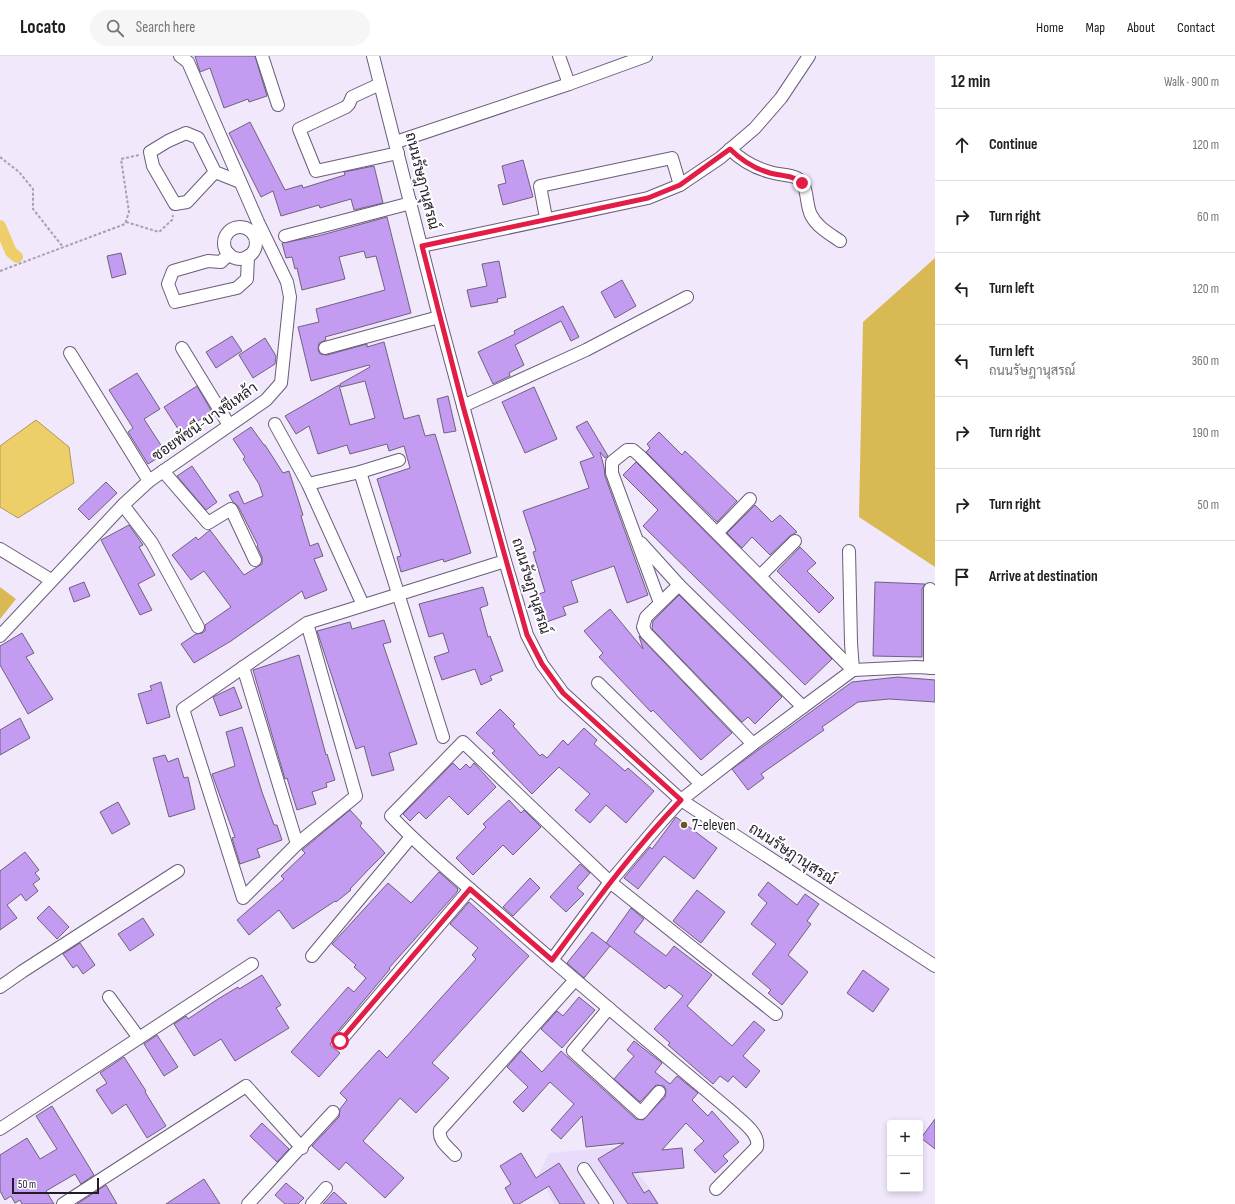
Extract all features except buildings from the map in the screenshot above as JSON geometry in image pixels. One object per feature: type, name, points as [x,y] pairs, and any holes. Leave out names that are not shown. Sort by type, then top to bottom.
[{"type":"street","name":"ซอยพัชนี-บางชีเหล้า","points":[[0,636],[123,505],[149,481],[266,400],[281,383],[290,298],[287,282],[240,182],[188,62],[180,56]]},
{"type":"street","points":[[262,56],[278,105]]},
{"type":"street","name":"ถนนรัษฎานุสรณ์","points":[[373,56],[439,317],[505,561],[527,635],[542,664],[563,693],[681,800],[935,966]]},
{"type":"street","points":[[558,56],[569,84]]},
{"type":"street","points":[[380,84],[352,97],[346,107],[299,129],[316,171],[397,147],[647,56]]},
{"type":"street","points":[[422,246],[546,218],[648,198],[680,185],[730,149],[760,122],[780,98],[809,56]]},
{"type":"street","points":[[215,172],[187,202],[175,204],[153,166],[150,152],[168,141],[186,133],[198,138],[215,172],[240,182]]},
{"type":"street","points":[[730,149],[737,156],[754,166],[770,172],[796,178],[802,183],[806,191],[806,203],[811,215],[820,226],[840,241]]},
{"type":"street","points":[[546,218],[540,186],[672,158],[680,185]]},
{"type":"street","points":[[284,236],[411,203]]},
{"type":"street","points":[[229,254],[221,262],[208,261],[173,271],[168,284],[175,302],[237,288],[247,279],[248,256],[254,248],[253,235],[258,222]]},
{"type":"street","points":[[248,256],[238,258],[229,254],[224,245],[224,240],[233,229],[243,228],[253,235],[268,242]]},
{"type":"street","points":[[463,406],[586,350],[686,297]]},
{"type":"street","points":[[325,348],[439,317]]},
{"type":"street","points":[[182,348],[229,425]]},
{"type":"street","points":[[70,353],[149,481]]},
{"type":"street","points":[[275,424],[308,484],[363,605]]},
{"type":"street","points":[[660,603],[610,466],[612,462],[627,450],[633,450],[640,456],[854,670]]},
{"type":"street","points":[[308,484],[360,472],[399,460]]},
{"type":"street","points":[[162,471],[208,523],[231,509],[255,560]]},
{"type":"street","points":[[360,472],[443,737]]},
{"type":"street","points":[[717,533],[750,499]]},
{"type":"street","points":[[123,505],[152,543],[198,628]]},
{"type":"street","points":[[638,540],[679,585],[803,707]]},
{"type":"street","points":[[760,576],[795,541]]},
{"type":"street","points":[[0,549],[51,580]]},
{"type":"street","points":[[849,551],[851,643],[854,670]]},
{"type":"street","points":[[307,623],[356,796],[297,844],[243,898],[183,709],[307,623],[397,593],[505,561]]},
{"type":"street","points":[[679,585],[646,617],[644,622],[646,634],[753,744]]},
{"type":"street","points":[[552,960],[610,882],[681,800],[753,744],[854,670],[933,668],[930,589]]},
{"type":"street","points":[[243,668],[297,844]]},
{"type":"street","points":[[598,682],[701,784]]},
{"type":"street","points":[[716,1189],[757,1147],[758,1142],[755,1135],[732,1112],[575,980],[470,889],[391,816],[463,742],[610,882],[776,1014]]},
{"type":"street","points":[[312,956],[411,836]]},
{"type":"street","points":[[0,987],[178,871]]},
{"type":"street","points":[[340,1041],[470,889]]},
{"type":"street","points":[[0,1129],[252,964]]},
{"type":"street","points":[[455,1154],[442,1141],[439,1135],[440,1130],[575,980]]},
{"type":"street","points":[[109,997],[139,1038]]},
{"type":"street","points":[[609,1008],[573,1051],[641,1114],[659,1092]]},
{"type":"street","points":[[63,1204],[246,1086],[302,1148]]},
{"type":"street","points":[[248,1204],[302,1148],[333,1112]]},
{"type":"street","points":[[584,1169],[607,1204]]},
{"type":"street","points":[[312,1204],[326,1188]]},
{"type":"path","points":[[0,271],[125,224],[129,212],[121,159],[150,152]]},
{"type":"path","points":[[0,157],[19,172],[33,189],[33,209],[63,247]]},
{"type":"path","points":[[125,222],[159,232],[172,220],[175,204]]},
{"type":"shaded area","points":[[935,258],[935,567],[859,517],[863,322]]},
{"type":"shaded area","points":[[36,420],[69,447],[74,483],[18,518],[0,507],[0,446]]},
{"type":"shaded area","points":[[0,587],[16,599],[0,619]]},
{"type":"shaded area","points":[[616,1147],[648,1186],[660,1204],[554,1204],[539,1174],[549,1153]]},
{"type":"waterway","points":[[0,226],[11,252],[17,257]]},
{"type":"place","name":"7-eleven","points":[[684,825]]},
{"type":"route","points":[[340,1041],[470,889],[552,960],[610,882],[681,800],[563,693],[542,664],[527,635],[505,561],[463,406],[422,246],[546,218],[648,198],[680,185],[720,158],[730,149],[737,156],[754,166],[770,172],[796,178],[802,183]]}]
